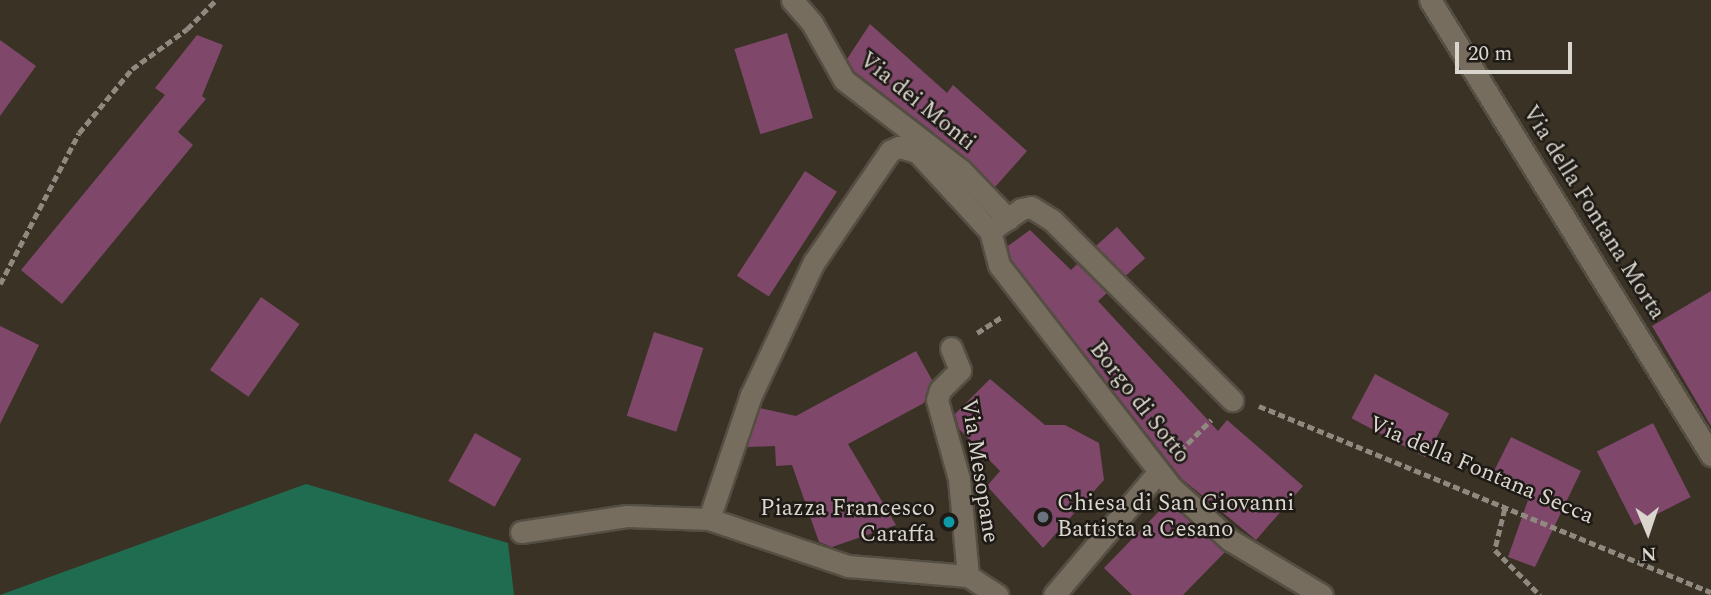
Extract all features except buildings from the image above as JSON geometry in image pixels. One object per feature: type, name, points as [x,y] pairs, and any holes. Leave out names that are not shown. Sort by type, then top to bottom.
[{"type":"street","name":"Via dei Monti","points":[[792,0],[812,23],[844,80],[961,170],[1008,219]]},
{"type":"street","name":"Via della Fontana Morta","points":[[1430,0],[1711,455]]},
{"type":"street","points":[[709,519],[751,395],[814,262],[890,151],[899,146],[917,152],[990,231],[1031,207],[1052,220],[1232,400]]},
{"type":"street","name":"Borgo di Sotto","points":[[990,231],[994,256],[1159,471],[1208,523],[1322,595]]},
{"type":"street","name":"Via Mesopane","points":[[951,348],[960,370],[940,390],[937,400],[959,479],[968,576]]},
{"type":"street","points":[[1054,595],[1159,471]]},
{"type":"street","points":[[521,532],[627,516],[709,519],[848,566],[968,576],[997,595]]},
{"type":"path","points":[[0,284],[79,133],[132,69],[187,29],[216,0]]},
{"type":"path","points":[[951,348],[1027,302]]},
{"type":"path","name":"Via della Fontana Secca","points":[[1232,400],[1244,399],[1711,592]]},
{"type":"path","points":[[1159,471],[1232,400]]},
{"type":"path","points":[[1505,509],[1495,550],[1539,595]]},
{"type":"green space","points":[[306,484],[508,543],[514,595],[0,595]]},
{"type":"place","name":"Chiesa di San Giovanni Battista a Cesano","points":[[1043,517]]},
{"type":"place","name":"Piazza Francesco Caraffa","points":[[949,522]]}]
